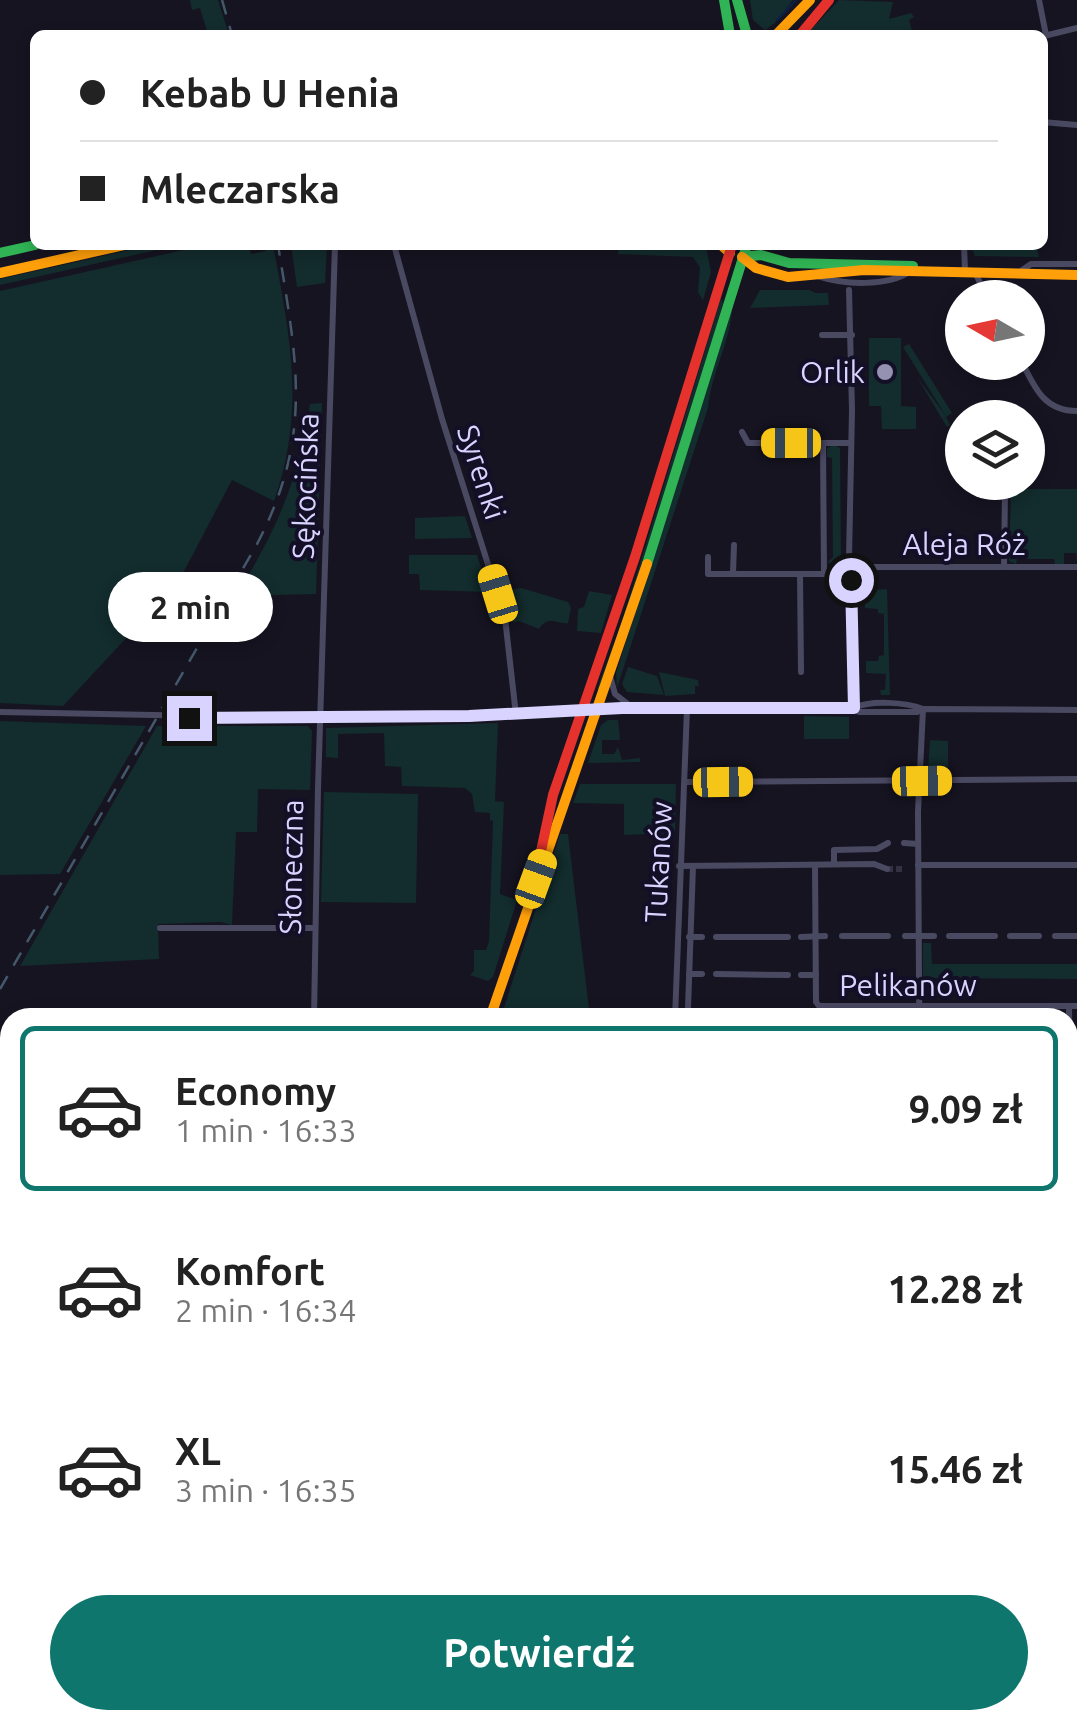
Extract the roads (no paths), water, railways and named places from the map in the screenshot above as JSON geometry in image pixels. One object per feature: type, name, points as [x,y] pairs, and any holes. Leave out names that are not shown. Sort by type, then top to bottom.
[{"type":"main road","points":[[724,0],[729,30]]},
{"type":"main road","points":[[737,0],[746,30]]},
{"type":"main road","points":[[781,30],[810,0]]},
{"type":"main road","points":[[804,30],[829,0]]},
{"type":"main road","points":[[0,253],[30,246]]},
{"type":"main road","points":[[0,273],[102,250]]},
{"type":"main road","points":[[542,858],[552,795],[635,557],[734,250]]},
{"type":"main road","points":[[493,1008],[542,858],[610,675],[737,276],[735,250]]},
{"type":"main road","points":[[737,250],[756,268],[788,276],[933,270],[1077,275]]},
{"type":"main road","points":[[758,250],[789,263],[909,265],[933,270]]},
{"type":"main road","points":[[737,276],[756,268]]},
{"type":"street","points":[[1038,0],[1043,30]]},
{"type":"street","points":[[1048,35],[1077,28]]},
{"type":"street","points":[[1048,123],[1077,125]]},
{"type":"street","name":"Sękocińska","points":[[320,718],[335,250]]},
{"type":"street","name":"Syrenki","points":[[395,250],[442,420],[506,618],[516,714]]},
{"type":"street","points":[[965,250],[976,280]]},
{"type":"street","points":[[1018,273],[1031,264],[1077,264]]},
{"type":"street","points":[[816,276],[890,281],[911,271]]},
{"type":"street","points":[[837,280],[849,290]]},
{"type":"street","points":[[854,708],[849,290],[856,280]]},
{"type":"street","points":[[822,335],[852,335]]},
{"type":"street","points":[[1032,380],[1044,400],[1057,410],[1077,411]]},
{"type":"street","points":[[742,432],[748,443],[850,443]]},
{"type":"street","points":[[823,443],[824,574]]},
{"type":"street","points":[[1004,567],[1005,500]]},
{"type":"street","points":[[708,557],[708,574],[733,574],[734,545]]},
{"type":"street","name":"Aleja Róż","points":[[733,574],[1077,567]]},
{"type":"street","points":[[800,574],[801,672]]},
{"type":"street","points":[[610,675],[615,694],[634,708]]},
{"type":"street","points":[[0,712],[157,718],[320,718],[634,708],[854,708],[864,704],[923,709],[1077,710]]},
{"type":"street","name":"Tukanów","points":[[675,1008],[687,709]]},
{"type":"street","points":[[919,978],[923,709]]},
{"type":"street","name":"Słoneczna","points":[[314,1008],[320,718]]},
{"type":"street","points":[[685,782],[1077,779]]},
{"type":"street","points":[[834,864],[834,850],[877,849],[888,843]]},
{"type":"street","points":[[904,843],[918,844]]},
{"type":"street","points":[[679,866],[874,864],[887,870]]},
{"type":"street","points":[[904,870],[1077,865]]},
{"type":"street","name":"Tukanów","points":[[688,1008],[693,866]]},
{"type":"street","name":"Pelikanów","points":[[815,866],[820,936],[816,1002],[822,1007],[1073,1006]]},
{"type":"street","points":[[160,928],[316,928]]},
{"type":"street","points":[[802,937],[820,936]]},
{"type":"street","points":[[842,936],[888,936]]},
{"type":"street","points":[[905,936],[934,936]]},
{"type":"street","points":[[949,936],[994,936]]},
{"type":"street","points":[[1010,936],[1039,936]]},
{"type":"street","points":[[1054,936],[1077,936]]},
{"type":"street","points":[[690,937],[702,937]]},
{"type":"street","points":[[716,937],[788,937]]},
{"type":"street","points":[[688,974],[702,974]]},
{"type":"street","points":[[716,974],[788,975]]},
{"type":"street","points":[[802,975],[816,975]]},
{"type":"street","points":[[920,997],[920,1008]]},
{"type":"waterway","points":[[777,20],[796,0]]},
{"type":"tunnel","points":[[887,869],[904,869]]},
{"type":"tunnel","points":[[919,978],[919,997]]},
{"type":"railway","points":[[222,0],[231,30]]},
{"type":"railway","points":[[0,989],[256,546],[274,506],[287,469],[296,398],[291,326],[279,250]]},
{"type":"place","name":"Orlik","points":[[885,372]]}]
